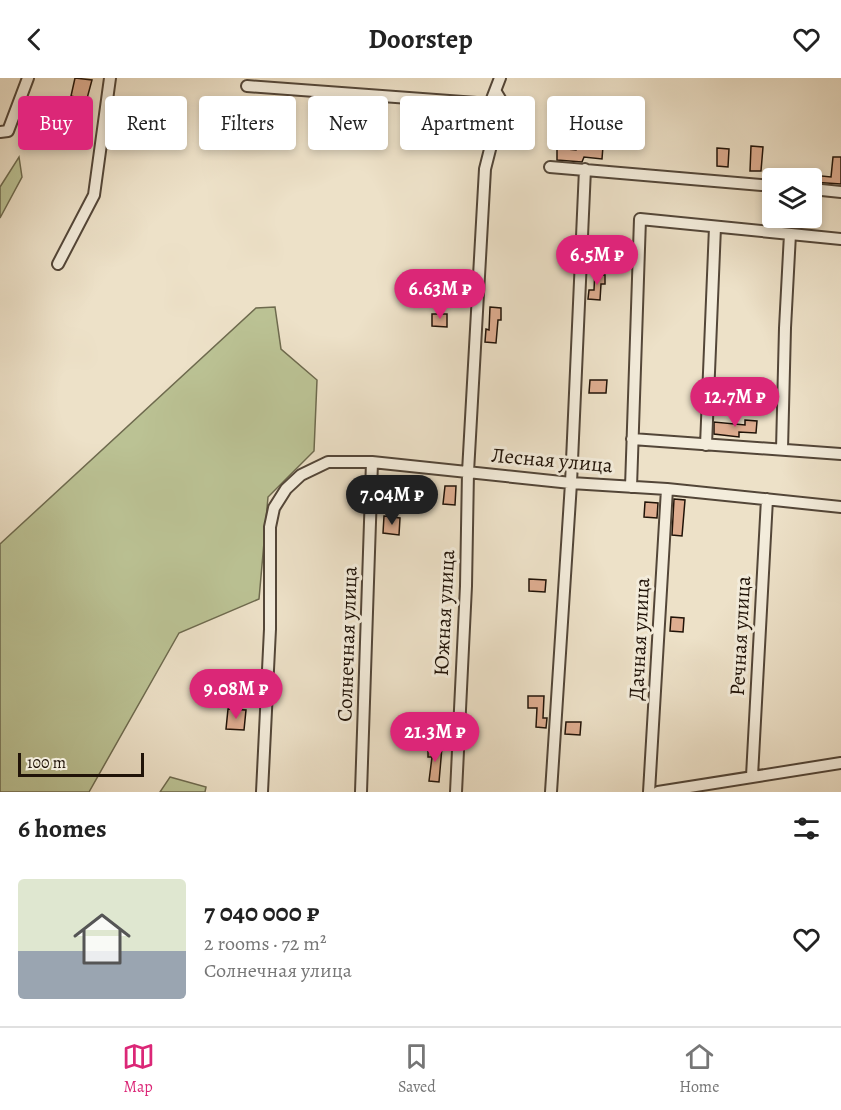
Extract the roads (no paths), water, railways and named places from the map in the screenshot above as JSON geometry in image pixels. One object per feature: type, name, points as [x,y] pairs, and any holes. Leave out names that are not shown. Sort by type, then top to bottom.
[{"type":"street","points":[[0,132],[8,131],[28,78]]},
{"type":"street","points":[[58,264],[94,195],[110,78]]},
{"type":"street","name":"Южная улица","points":[[456,792],[466,586],[468,472],[485,169],[502,102],[496,92],[500,78]]},
{"type":"street","points":[[247,86],[490,104],[496,92]]},
{"type":"street","points":[[550,167],[762,185]]},
{"type":"street","points":[[551,792],[571,483],[585,169]]},
{"type":"street","points":[[822,190],[841,192]]},
{"type":"street","points":[[631,487],[640,219],[841,239]]},
{"type":"street","points":[[706,445],[715,227]]},
{"type":"street","points":[[782,449],[790,234]]},
{"type":"street","points":[[632,439],[841,454]]},
{"type":"street","name":"Лесная улица","points":[[262,792],[270,629],[270,527],[274,508],[286,489],[301,475],[328,462],[372,462],[571,483],[667,489],[841,507]]},
{"type":"street","name":"Солнечная улица","points":[[361,792],[372,462]]},
{"type":"street","name":"Дачная улица","points":[[649,792],[667,489]]},
{"type":"street","name":"Речная улица","points":[[752,776],[767,499]]},
{"type":"street","points":[[658,792],[841,763]]}]
